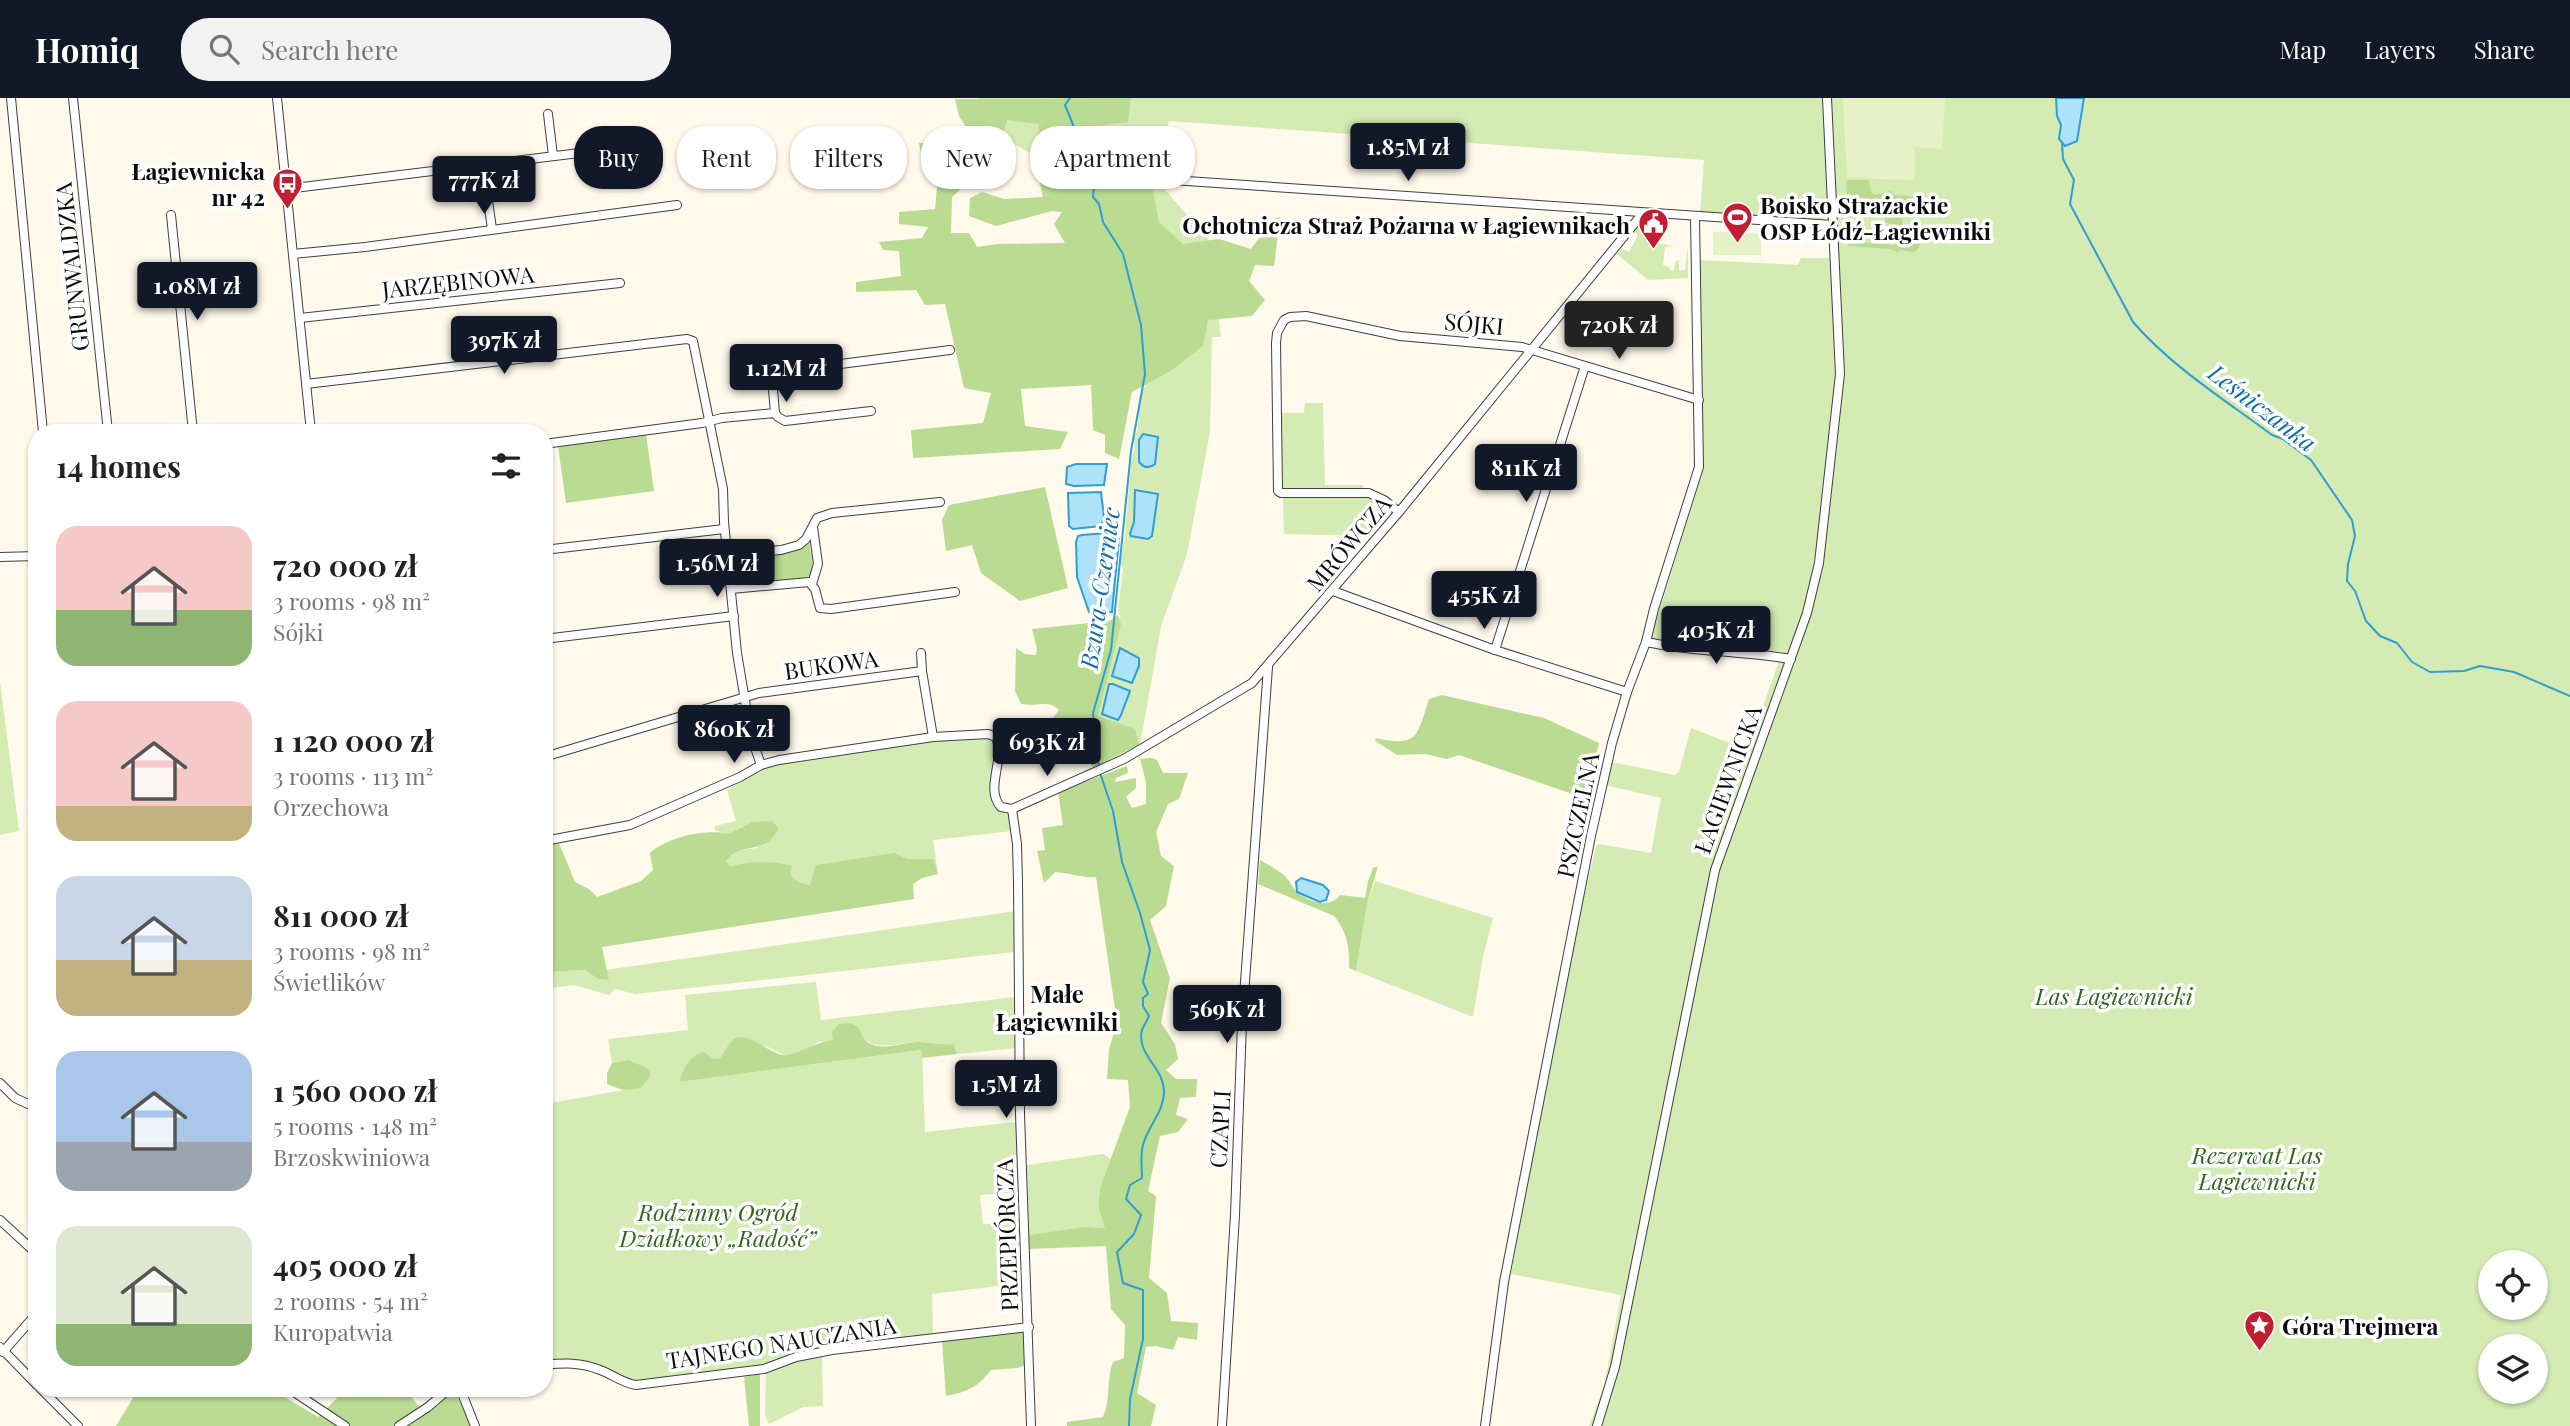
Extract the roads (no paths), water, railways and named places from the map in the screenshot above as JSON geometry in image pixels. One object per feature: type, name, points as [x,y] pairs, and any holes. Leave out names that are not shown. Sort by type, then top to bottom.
[{"type":"street","points":[[11,98],[42,424]]},
{"type":"street","name":"GRUNWALDZKA","points":[[73,98],[107,424]]},
{"type":"street","points":[[277,98],[310,424]]},
{"type":"street","name":"ŁAGIEWNICKA","points":[[1597,1426],[1615,1367],[1715,870],[1807,613],[1818,570],[1840,374],[1827,98]]},
{"type":"street","points":[[548,114],[553,156]]},
{"type":"street","points":[[286,189],[574,154]]},
{"type":"street","points":[[483,165],[492,229]]},
{"type":"street","points":[[1195,182],[1833,225]]},
{"type":"street","points":[[293,254],[677,205]]},
{"type":"street","name":"MRÓWCZA","points":[[1012,809],[1095,774],[1251,685],[1333,592],[1643,213]]},
{"type":"street","points":[[172,215],[192,424]]},
{"type":"street","name":"PSZCZELNA","points":[[1485,1426],[1504,1282],[1581,882],[1612,744],[1699,467],[1695,217]]},
{"type":"street","name":"JARZĘBINOWA","points":[[300,318],[620,283]]},
{"type":"street","name":"SÓJKI","points":[[1399,512],[1384,500],[1369,493],[1279,492],[1276,343],[1284,320],[1307,316],[1400,336],[1515,345],[1699,400]]},
{"type":"street","points":[[306,384],[687,339],[694,344],[723,489],[724,529],[737,653],[751,736],[761,765]]},
{"type":"street","points":[[871,411],[785,421],[775,413],[772,378],[778,372],[950,350]]},
{"type":"street","points":[[1495,650],[1585,366]]},
{"type":"street","points":[[553,443],[775,413]]},
{"type":"street","points":[[727,554],[793,548],[806,539],[817,518],[832,513],[940,502]]},
{"type":"street","points":[[813,527],[818,564],[812,584],[823,609],[955,592]]},
{"type":"street","points":[[553,549],[724,529]]},
{"type":"street","points":[[0,557],[28,556]]},
{"type":"street","points":[[731,589],[800,582],[812,584]]},
{"type":"street","points":[[1333,592],[1495,650],[1627,692]]},
{"type":"street","points":[[553,638],[734,616]]},
{"type":"street","points":[[1646,642],[1683,649],[1791,659]]},
{"type":"street","points":[[553,839],[630,825],[740,778],[761,765],[779,760],[933,737],[921,653]]},
{"type":"street","name":"CZAPLI","points":[[1222,1426],[1235,1215],[1242,1023],[1268,667]]},
{"type":"street","name":"BUKOWA","points":[[553,754],[746,697],[922,671]]},
{"type":"street","points":[[1251,685],[1265,692]]},
{"type":"street","name":"PRZEPIÓRCZA","points":[[933,737],[979,734],[993,735],[998,741],[995,794],[1001,807],[1012,809],[1017,844],[1020,1114],[1031,1426]]},
{"type":"street","points":[[0,1083],[15,1098],[28,1104]]},
{"type":"street","points":[[0,1220],[28,1246]]},
{"type":"street","points":[[28,1322],[2,1349],[28,1376]]},
{"type":"street","name":"TAJNEGO NAUCZANIA","points":[[553,1364],[585,1364],[636,1385],[764,1369],[796,1357],[832,1350],[1028,1327]]},
{"type":"street","points":[[49,1397],[78,1426]]},
{"type":"street","points":[[302,1397],[345,1426]]},
{"type":"street","points":[[399,1426],[440,1397]]},
{"type":"street","points":[[464,1397],[475,1426]]},
{"type":"water","points":[[2056,98],[2084,98],[2077,141],[2065,146],[2059,139],[2061,125],[2057,116]]},
{"type":"water","points":[[1143,434],[1158,437],[1155,464],[1149,467],[1139,462],[1139,440]]},
{"type":"water","points":[[1076,464],[1107,464],[1104,485],[1066,484],[1067,467]]},
{"type":"water","points":[[1135,490],[1158,494],[1152,536],[1148,539],[1130,534],[1134,522]]},
{"type":"water","points":[[1101,492],[1104,517],[1101,526],[1073,529],[1069,526],[1068,493]]},
{"type":"water","points":[[1107,533],[1119,539],[1112,612],[1089,612],[1077,577],[1076,542],[1078,536]]},
{"type":"water","points":[[1120,648],[1139,658],[1139,666],[1132,683],[1112,676]]},
{"type":"water","points":[[1109,684],[1130,691],[1118,720],[1102,714]]},
{"type":"water","points":[[1301,878],[1323,885],[1329,891],[1326,900],[1320,902],[1297,892],[1296,882]]},
{"type":"waterway","name":"Bzura-Czerniec","points":[[1070,98],[1065,105],[1076,132],[1074,140],[1086,143],[1081,165],[1095,179],[1093,197],[1099,204],[1103,222],[1123,254],[1141,325],[1145,374],[1131,451],[1111,650],[1093,713],[1099,767]]},
{"type":"waterway","name":"Leśniczanka","points":[[2062,144],[2063,159],[2074,180],[2070,204],[2133,322],[2165,354],[2199,382],[2311,460],[2352,520],[2355,536],[2347,581],[2355,591],[2366,621],[2380,636],[2397,643],[2412,662],[2430,672],[2464,671],[2480,666],[2514,672],[2570,696]]},
{"type":"waterway","name":"Bzura-Czerniec","points":[[1100,773],[1113,811],[1122,862],[1150,950],[1143,982],[1148,994],[1143,998],[1143,1006],[1149,1016],[1141,1039],[1163,1082],[1164,1090],[1162,1105],[1143,1145],[1142,1178],[1130,1185],[1126,1199],[1141,1215],[1134,1234],[1117,1252],[1123,1283],[1143,1290],[1143,1339],[1130,1399],[1129,1426]]},
{"type":"place","name":"Łagiewnicka nr 42","points":[[288,210]]},
{"type":"place","name":"Boisko Strażackie OSP Łódź-Łagiewniki","points":[[1737,244]]},
{"type":"place","name":"Ochotnicza Straż Pożarna w Łagiewnikach","points":[[1653,251]]},
{"type":"place","name":"Góra Trejmera","points":[[2259,1352]]},
{"type":"district","name":"Małe Łagiewniki","points":[[1057,1007]]},
{"type":"park label","name":"Las Łagiewnicki","points":[[2114,995]]},
{"type":"park label","name":"Rezerwat Las Łagiewnicki","points":[[2257,1167]]},
{"type":"park label","name":"Rodzinny Ogród Działkowy „Radość”","points":[[718,1224]]}]
